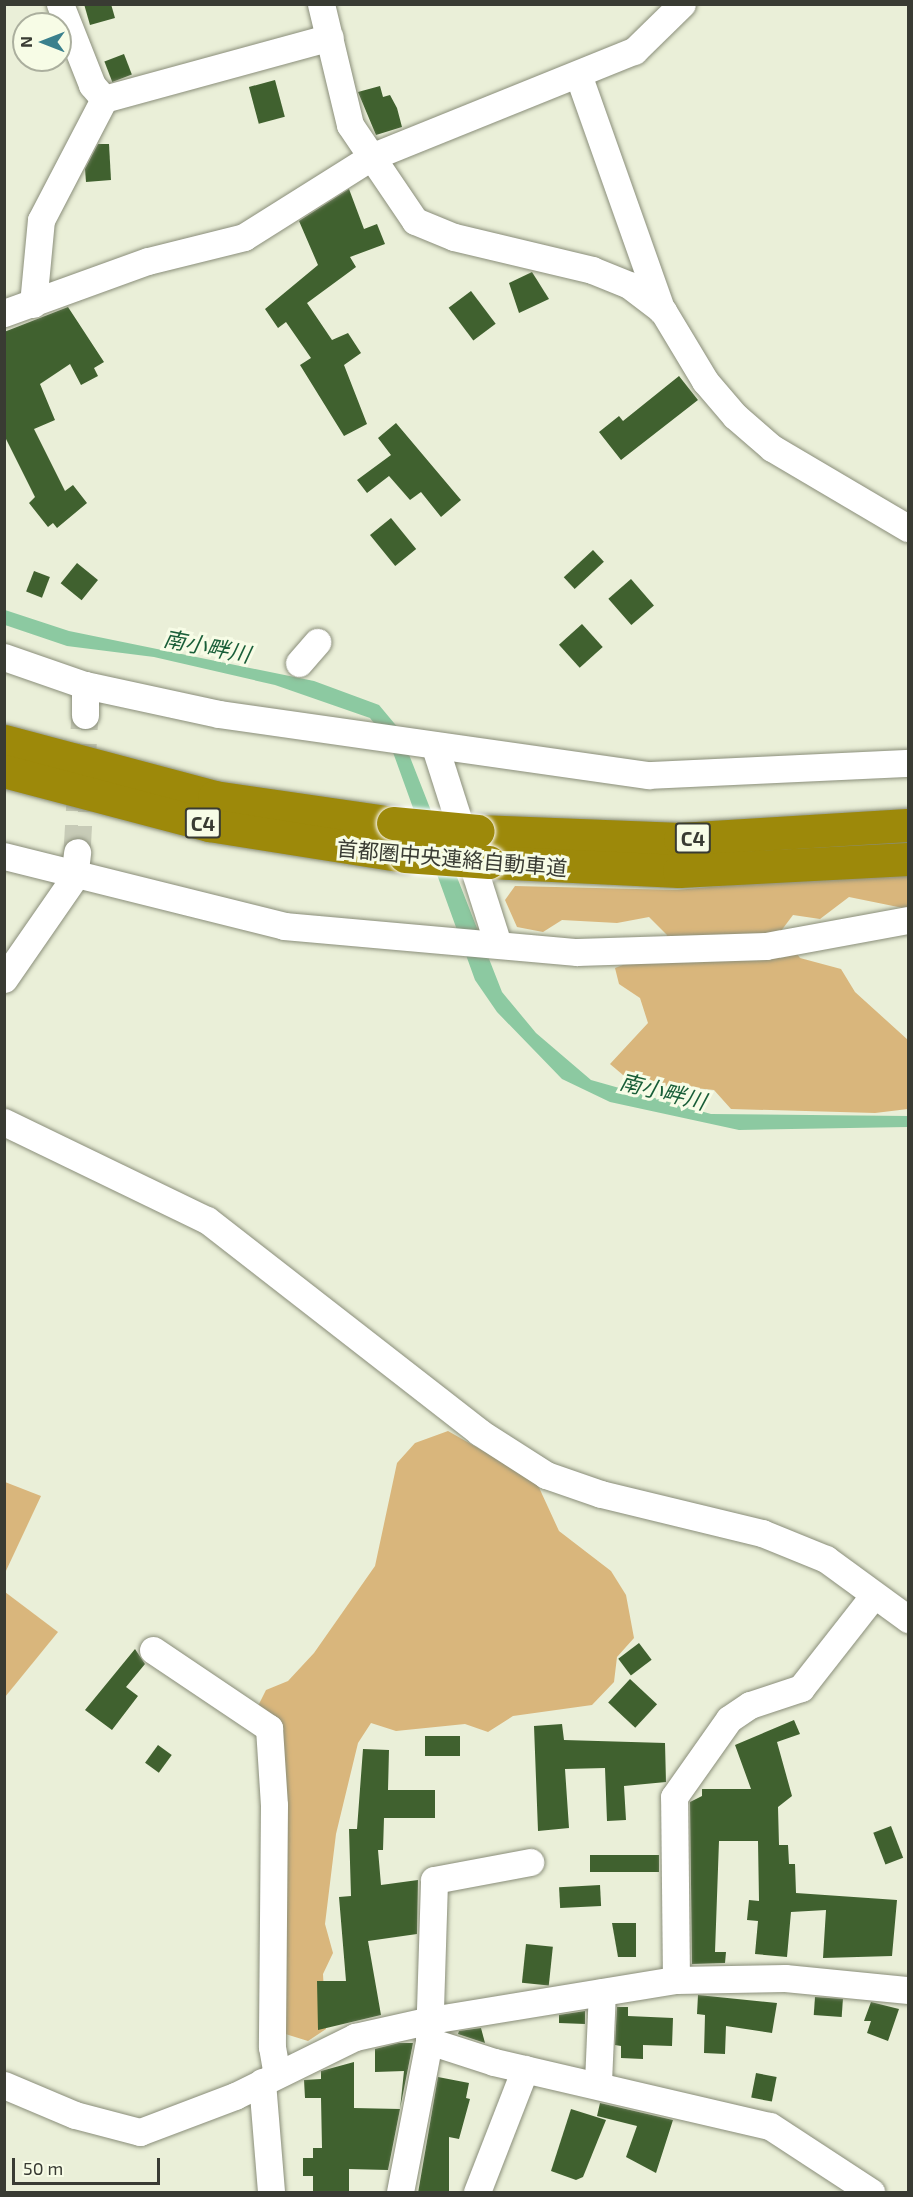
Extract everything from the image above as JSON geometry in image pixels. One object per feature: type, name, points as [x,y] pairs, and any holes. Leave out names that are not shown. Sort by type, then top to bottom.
[{"type":"highway","name":"首都圏中央連絡自動車道","points":[[4,741],[214,797],[393,823],[478,831],[680,839],[909,825]]},
{"type":"highway","name":"首都圏中央連絡自動車道","points":[[4,771],[208,825],[405,856],[680,871],[909,859]]},
{"type":"street","points":[[60,4],[92,85],[104,99]]},
{"type":"street","points":[[321,4],[350,125],[415,221],[454,237],[592,270],[629,285],[663,311]]},
{"type":"street","points":[[4,313],[148,261],[244,237],[371,157],[579,77],[634,51],[682,4]]},
{"type":"street","points":[[33,304],[41,220],[104,99],[330,37]]},
{"type":"street","points":[[579,77],[663,311],[705,381],[735,416],[772,448],[909,528]]},
{"type":"street","points":[[299,663],[317,642]]},
{"type":"street","points":[[4,657],[85,685],[219,714],[435,747],[649,775],[909,763]]},
{"type":"street","points":[[85,685],[85,715]]},
{"type":"street","points":[[435,747],[497,941]]},
{"type":"street","points":[[4,856],[76,865],[284,926],[497,941],[577,952],[669,952],[766,946],[909,920]]},
{"type":"street","points":[[4,979],[76,865]]},
{"type":"street","points":[[4,1122],[207,1220],[479,1432],[546,1475],[601,1494],[762,1533],[826,1559],[909,1619]]},
{"type":"street","points":[[676,1980],[674,1797],[729,1719],[750,1705],[801,1688],[874,1594]]},
{"type":"street","points":[[153,1650],[269,1728],[274,1805],[272,2047],[269,2078],[271,2193]]},
{"type":"street","points":[[400,2193],[430,2031],[434,1880],[530,1862]]},
{"type":"street","points":[[4,2085],[75,2115],[140,2132],[269,2078],[354,2037],[430,2031],[603,1992],[676,1980],[785,1978],[909,1990]]},
{"type":"street","points":[[598,2082],[603,1992]]},
{"type":"street","points":[[430,2031],[525,2069],[598,2082],[770,2126],[872,2193]]},
{"type":"street","points":[[477,2193],[525,2069]]},
{"type":"shaded area","points":[[5,610],[69,631],[314,681],[379,705],[399,729],[502,992],[536,1033],[591,1080],[711,1114],[908,1116],[908,1127],[739,1130],[610,1102],[562,1079],[497,1012],[475,980],[390,744],[370,718],[275,685],[154,657],[67,646],[5,625]]},
{"type":"shaded area","points":[[908,869],[908,909],[849,897],[820,919],[793,915],[781,931],[800,958],[841,969],[855,992],[908,1040],[908,1109],[875,1113],[731,1109],[714,1090],[695,1088],[673,1095],[636,1086],[610,1064],[648,1023],[640,998],[619,984],[615,968],[633,961],[658,962],[667,935],[649,917],[617,923],[562,920],[543,932],[517,927],[505,900],[515,886],[677,890]]},
{"type":"shaded area","points":[[448,1431],[536,1481],[559,1531],[611,1571],[626,1595],[634,1638],[617,1657],[614,1682],[592,1705],[513,1716],[488,1732],[465,1724],[396,1731],[371,1723],[358,1743],[336,1834],[325,1924],[333,1953],[323,1974],[326,2029],[308,2041],[279,2032],[258,1706],[266,1690],[288,1681],[314,1653],[375,1566],[397,1463],[415,1443]]},
{"type":"shaded area","points":[[5,1482],[41,1496],[5,1573]]},
{"type":"shaded area","points":[[5,1592],[58,1632],[4,1697]]},
{"type":"building","points":[[84,4],[111,4],[115,18],[90,25]]},
{"type":"building","points":[[124,54],[132,75],[112,82],[104,62]]},
{"type":"building","points":[[275,80],[285,117],[259,124],[249,87]]},
{"type":"building","points":[[380,86],[383,97],[390,95],[397,108],[402,127],[376,135],[358,92]]},
{"type":"building","points":[[98,144],[109,144],[111,180],[86,182],[85,169]]},
{"type":"building","points":[[349,189],[364,229],[377,224],[385,244],[350,257],[356,267],[307,303],[332,340],[348,333],[361,353],[344,365],[367,424],[344,436],[300,365],[311,358],[286,322],[278,328],[265,309],[318,265],[299,221]]},
{"type":"building","points":[[532,272],[549,299],[519,313],[509,283]]},
{"type":"building","points":[[471,291],[496,324],[473,341],[449,308]]},
{"type":"building","points":[[68,307],[104,362],[94,368],[98,376],[81,385],[70,364],[40,384],[55,420],[34,429],[65,491],[73,485],[87,503],[57,528],[53,523],[48,527],[29,503],[35,497],[4,435],[4,332]]},
{"type":"building","points":[[679,376],[698,400],[621,460],[599,432],[619,416],[623,421]]},
{"type":"building","points":[[396,423],[461,500],[441,517],[421,492],[410,500],[389,476],[367,493],[357,480],[391,455],[378,438]]},
{"type":"building","points":[[391,518],[416,549],[395,566],[370,535]]},
{"type":"building","points":[[593,550],[604,562],[575,589],[564,577]]},
{"type":"building","points":[[77,563],[98,580],[82,600],[61,583]]},
{"type":"building","points":[[34,571],[50,577],[42,598],[26,592]]},
{"type":"building","points":[[631,579],[654,605],[631,625],[608,599]]},
{"type":"building","points":[[582,624],[603,647],[580,668],[559,645]]},
{"type":"building","points":[[639,1643],[652,1660],[631,1675],[618,1659]]},
{"type":"building","points":[[135,1649],[145,1664],[126,1687],[138,1696],[112,1730],[85,1710]]},
{"type":"building","points":[[630,1679],[657,1704],[635,1728],[608,1702]]},
{"type":"building","points":[[794,1720],[800,1734],[777,1742],[792,1796],[778,1807],[779,1845],[788,1845],[789,1864],[795,1864],[796,1893],[897,1900],[892,1956],[823,1958],[826,1910],[791,1912],[787,1957],[755,1954],[758,1921],[747,1920],[749,1900],[759,1901],[758,1841],[719,1841],[715,1952],[726,1952],[725,1963],[692,1964],[690,1802],[702,1796],[702,1789],[751,1789],[735,1745]]},
{"type":"building","points":[[562,1724],[564,1740],[665,1743],[666,1782],[624,1786],[626,1820],[607,1821],[605,1768],[565,1769],[569,1828],[538,1831],[534,1726]]},
{"type":"building","points":[[425,1736],[460,1736],[460,1756],[425,1756]]},
{"type":"building","points":[[158,1745],[172,1755],[159,1773],[145,1763]]},
{"type":"building","points":[[363,1749],[389,1750],[388,1790],[435,1790],[435,1818],[384,1818],[383,1850],[378,1850],[381,1885],[418,1880],[417,1934],[368,1941],[381,2015],[318,2030],[317,1981],[346,1981],[339,1897],[351,1896],[349,1829],[357,1829]]},
{"type":"building","points":[[891,1826],[903,1858],[885,1865],[873,1833]]},
{"type":"building","points":[[590,1855],[659,1855],[659,1872],[590,1872]]},
{"type":"building","points":[[600,1885],[601,1906],[560,1908],[559,1887]]},
{"type":"building","points":[[612,1923],[636,1923],[636,1957],[618,1957]]},
{"type":"building","points":[[526,1944],[553,1947],[549,1986],[522,1983]]},
{"type":"building","points":[[698,1995],[777,2003],[772,2033],[726,2026],[725,2054],[704,2053],[705,2015],[697,2014]]},
{"type":"building","points":[[815,1997],[843,1999],[842,2017],[814,2015]]},
{"type":"building","points":[[871,2002],[899,2009],[888,2041],[867,2033],[871,2021],[864,2021]]},
{"type":"building","points":[[617,2007],[628,2007],[628,2016],[673,2018],[672,2046],[643,2045],[643,2059],[621,2058],[621,2046],[615,2045]]},
{"type":"building","points":[[585,2011],[585,2024],[559,2023],[559,2015]]},
{"type":"building","points":[[481,2028],[485,2043],[458,2034],[459,2031]]},
{"type":"building","points":[[399,2043],[413,2043],[388,2170],[349,2169],[349,2193],[313,2193],[313,2176],[303,2176],[303,2158],[313,2158],[313,2148],[322,2148],[321,2098],[305,2098],[304,2080],[321,2079],[321,2071],[354,2062],[354,2108],[400,2109],[404,2071],[375,2072],[375,2049]]},
{"type":"building","points":[[756,2073],[777,2077],[772,2102],[751,2098]]},
{"type":"building","points":[[438,2077],[469,2083],[466,2098],[470,2099],[459,2139],[449,2137],[449,2193],[418,2193]]},
{"type":"building","points":[[600,2103],[673,2120],[656,2173],[626,2157],[637,2126],[597,2116]]},
{"type":"building","points":[[571,2109],[606,2120],[583,2177],[576,2180],[551,2171]]},
{"type":"tunnel","points":[[77,852],[85,715]]},
{"type":"water label","name":"南小畔川","points":[[207,646]]},
{"type":"water label","name":"南小畔川","points":[[663,1091]]}]
